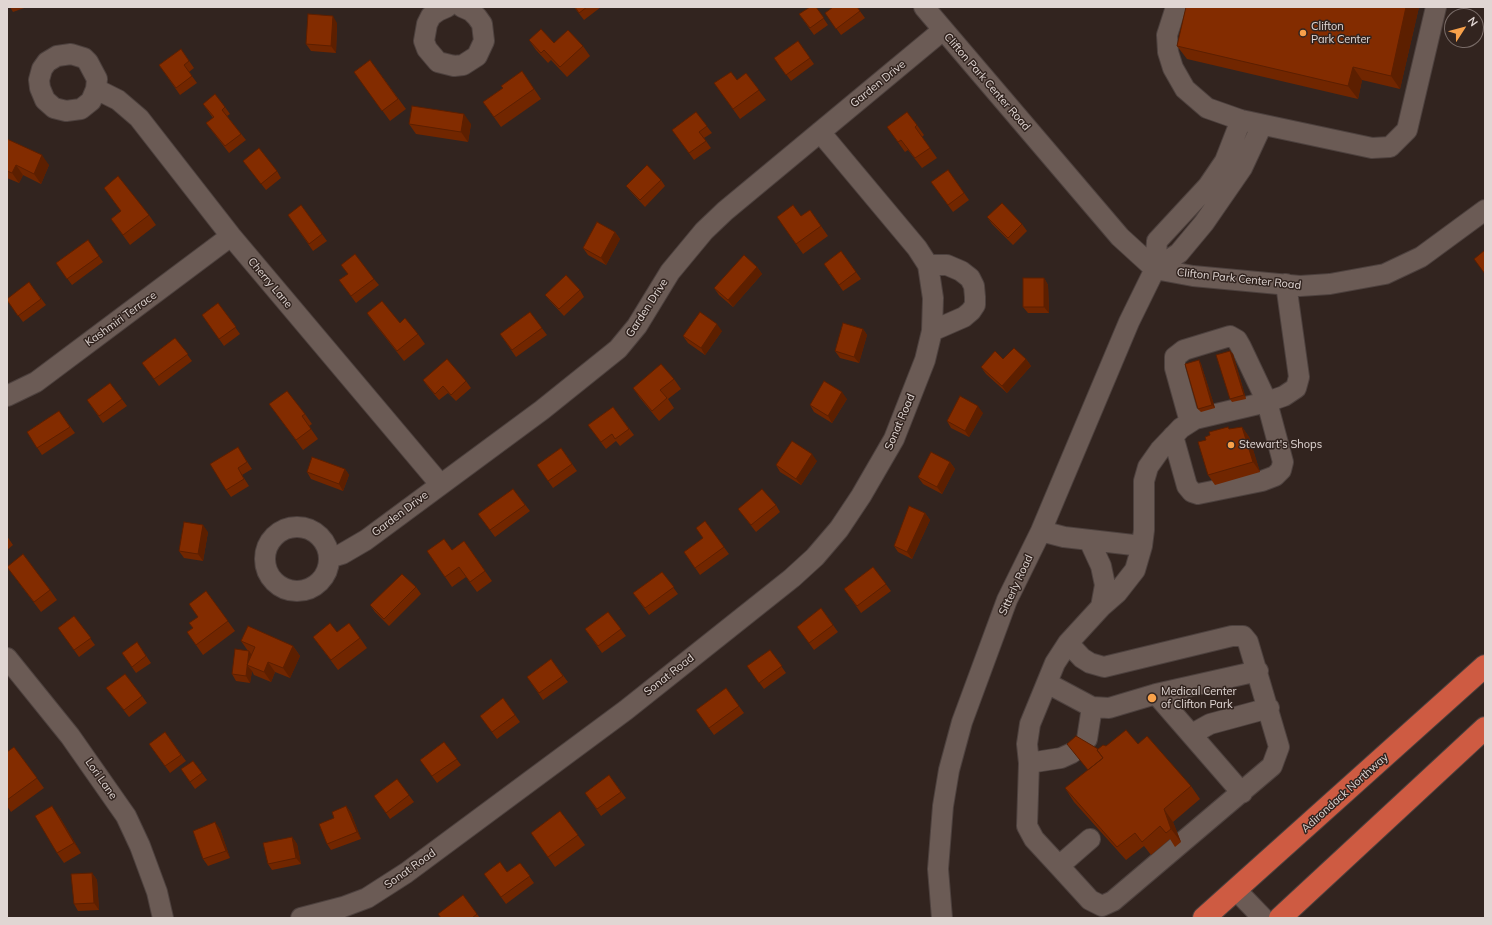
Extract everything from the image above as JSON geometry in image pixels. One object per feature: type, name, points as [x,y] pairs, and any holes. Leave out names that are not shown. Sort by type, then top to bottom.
[{"type":"highway","name":"Adirondack Northway","points":[[1204,918],[1485,666]]},
{"type":"highway","points":[[1280,918],[1485,728]]},
{"type":"street","points":[[447,7],[431,16],[424,32],[424,41],[429,52],[438,62],[446,65],[463,65],[470,61],[479,52],[484,41],[484,32],[476,10]]},
{"type":"street","name":"Clifton Park Center Road","points":[[924,7],[1120,238],[1155,269],[1193,276],[1286,284],[1330,284],[1384,274],[1420,257],[1485,210]]},
{"type":"street","points":[[1176,7],[1167,35],[1168,52],[1173,68],[1185,89],[1207,108],[1262,125],[1372,148],[1390,146],[1407,130],[1436,7]]},
{"type":"street","name":"Garden Drive","points":[[329,558],[342,554],[366,540],[542,410],[618,349],[638,326],[670,272],[704,231],[725,211],[943,30]]},
{"type":"street","name":"Cherry Lane","points":[[96,89],[118,100],[138,118],[231,236],[440,484]]},
{"type":"street","points":[[1155,269],[1157,241],[1208,186],[1225,161],[1242,120]]},
{"type":"street","points":[[1155,269],[1179,253],[1204,222],[1242,168],[1262,125]]},
{"type":"street","name":"Sonat Road","points":[[301,918],[343,907],[367,898],[406,873],[626,710],[792,578],[815,557],[839,529],[861,496],[894,439],[925,360],[932,331],[933,298],[928,265],[917,248],[820,132]]},
{"type":"street","name":"Kashmiri Terrace","points":[[7,396],[36,382],[231,236]]},
{"type":"street","points":[[928,265],[947,265],[961,271],[970,278],[974,286],[976,297],[975,305],[972,311],[964,317],[932,331]]},
{"type":"street","name":"Sitterly Road","points":[[942,918],[938,869],[943,806],[949,770],[962,722],[1007,600],[1041,531],[1129,322],[1155,269]]},
{"type":"street","points":[[1068,643],[1082,658],[1090,663],[1104,667],[1232,636],[1243,636],[1248,642],[1258,671],[1279,747],[1277,757],[1272,766],[1242,793],[1113,900],[1102,906],[1090,900],[1034,839],[1027,826],[1029,762],[1026,744],[1030,724],[1055,663],[1068,643],[1117,593],[1135,570],[1142,546],[1144,530],[1144,481],[1148,466],[1181,428],[1195,419],[1268,402],[1284,396],[1296,388],[1299,377],[1286,284]]},
{"type":"street","points":[[1173,436],[1187,486],[1192,492],[1198,494],[1262,481],[1275,476],[1281,470],[1283,462],[1268,402],[1237,340],[1230,336],[1184,350],[1175,357],[1175,368],[1190,422]]},
{"type":"street","points":[[1041,531],[1089,540],[1142,546]]},
{"type":"street","points":[[1089,540],[1101,566],[1105,585],[1102,607]]},
{"type":"street","name":"Lori Lane","points":[[7,658],[70,736],[126,816],[140,846],[157,892],[163,918]]},
{"type":"street","points":[[1046,683],[1092,707],[1109,708],[1156,694],[1258,671]]},
{"type":"street","points":[[1156,694],[1242,793]]},
{"type":"street","points":[[1088,739],[1092,707]]},
{"type":"street","points":[[1192,734],[1210,724],[1269,708]]},
{"type":"street","points":[[1029,762],[1061,758],[1072,753]]},
{"type":"street","points":[[1059,866],[1090,839]]},
{"type":"street","points":[[1236,890],[1263,918]]},
{"type":"building","points":[[575,7],[587,7],[579,13]]},
{"type":"building","points":[[810,7],[816,7],[824,18],[810,28],[799,14]]},
{"type":"building","points":[[833,7],[857,7],[860,11],[836,29],[825,13]]},
{"type":"building","name":"Clifton Park Center","points":[[1186,7],[1406,7],[1391,76],[1353,67],[1348,86],[1177,46]]},
{"type":"building","points":[[308,14],[333,16],[331,46],[306,44]]},
{"type":"building","points":[[541,29],[554,43],[568,30],[583,46],[560,67],[544,50],[541,53],[529,40]]},
{"type":"building","points":[[798,41],[810,58],[786,75],[774,58]]},
{"type":"building","points":[[181,49],[189,61],[184,65],[192,76],[176,88],[159,65]]},
{"type":"building","points":[[370,60],[398,99],[382,111],[354,72]]},
{"type":"building","points":[[522,71],[534,89],[494,117],[483,102],[503,88],[501,86]]},
{"type":"building","points":[[731,72],[737,80],[746,73],[759,90],[733,109],[714,83]]},
{"type":"building","points":[[215,94],[225,107],[222,110],[241,134],[225,146],[206,123],[214,117],[203,104]]},
{"type":"building","points":[[412,106],[464,114],[461,132],[409,124]]},
{"type":"building","points":[[696,112],[707,126],[699,132],[706,141],[689,153],[672,130]]},
{"type":"building","points":[[907,112],[917,125],[915,127],[930,148],[915,158],[901,140],[898,142],[887,127]]},
{"type":"building","points":[[7,139],[42,155],[34,174],[16,165],[12,173],[7,171]]},
{"type":"building","points":[[259,148],[277,171],[261,184],[243,161]]},
{"type":"building","points":[[647,165],[661,180],[640,200],[626,186]]},
{"type":"building","points":[[948,170],[964,193],[948,205],[931,182]]},
{"type":"building","points":[[118,176],[149,215],[123,235],[111,219],[121,211],[104,188]]},
{"type":"building","points":[[1002,203],[1022,224],[1008,238],[987,217]]},
{"type":"building","points":[[301,205],[322,234],[309,244],[288,215]]},
{"type":"building","points":[[793,205],[801,216],[810,210],[821,226],[796,244],[777,217]]},
{"type":"building","points":[[597,222],[615,232],[601,258],[583,248]]},
{"type":"building","points":[[88,240],[99,256],[67,279],[56,263]]},
{"type":"building","points":[[1485,250],[1485,274],[1474,259]]},
{"type":"building","points":[[841,251],[856,272],[839,285],[824,264]]},
{"type":"building","points":[[355,254],[374,279],[351,296],[339,280],[348,274],[341,265]]},
{"type":"building","points":[[744,255],[757,267],[728,300],[714,288]]},
{"type":"building","points":[[566,275],[580,290],[559,309],[545,295]]},
{"type":"building","points":[[1023,278],[1044,278],[1044,307],[1023,307]]},
{"type":"building","points":[[29,282],[41,299],[18,316],[7,299]]},
{"type":"building","points":[[382,301],[400,323],[405,318],[418,334],[397,351],[367,313]]},
{"type":"building","points":[[218,303],[236,327],[219,339],[202,315]]},
{"type":"building","points":[[530,312],[542,328],[512,350],[500,334]]},
{"type":"building","points":[[700,312],[717,324],[701,348],[683,336]]},
{"type":"building","points":[[843,323],[863,329],[854,357],[835,351]]},
{"type":"building","points":[[175,338],[188,354],[154,379],[142,363]]},
{"type":"building","points":[[1014,348],[1026,359],[1002,386],[981,367],[995,351],[1003,359]]},
{"type":"building","points":[[1230,351],[1244,395],[1230,399],[1216,355]]},
{"type":"building","points":[[447,359],[466,381],[451,395],[443,386],[435,394],[423,380]]},
{"type":"building","points":[[1199,360],[1212,405],[1198,409],[1185,364]]},
{"type":"building","points":[[661,364],[674,379],[660,390],[667,398],[652,411],[633,388]]},
{"type":"building","points":[[824,381],[842,392],[828,416],[810,405]]},
{"type":"building","points":[[110,383],[122,399],[99,416],[87,400]]},
{"type":"building","points":[[287,391],[305,414],[302,416],[311,429],[296,440],[269,404]]},
{"type":"building","points":[[960,396],[978,406],[965,431],[947,421]]},
{"type":"building","points":[[613,407],[629,429],[615,439],[612,434],[601,442],[588,425]]},
{"type":"building","points":[[59,411],[70,427],[37,448],[27,432]]},
{"type":"building","points":[[1228,427],[1229,429],[1242,427],[1253,462],[1208,475],[1198,442],[1206,440],[1205,437],[1210,435],[1209,432]]},
{"type":"building","points":[[792,441],[812,454],[796,479],[776,465]]},
{"type":"building","points":[[238,447],[247,462],[238,468],[244,479],[226,490],[210,464]]},
{"type":"building","points":[[561,448],[572,464],[548,481],[537,465]]},
{"type":"building","points":[[931,452],[950,462],[937,487],[918,477]]},
{"type":"building","points":[[312,457],[345,469],[339,484],[307,472]]},
{"type":"building","points":[[513,489],[525,505],[490,530],[478,514]]},
{"type":"building","points":[[762,489],[776,505],[751,525],[738,509]]},
{"type":"building","points":[[909,506],[925,513],[907,552],[894,546]]},
{"type":"building","points":[[705,521],[724,547],[695,568],[684,552],[703,538],[696,528]]},
{"type":"building","points":[[184,522],[203,525],[198,554],[179,551]]},
{"type":"building","points":[[444,539],[452,550],[464,541],[485,571],[470,582],[459,567],[445,577],[427,551]]},
{"type":"building","points":[[23,554],[50,590],[34,602],[7,567]]},
{"type":"building","points":[[873,567],[886,584],[857,606],[844,589]]},
{"type":"building","points":[[662,572],[674,587],[645,608],[633,593]]},
{"type":"building","points":[[402,574],[416,587],[384,619],[370,605]]},
{"type":"building","points":[[206,591],[228,621],[196,645],[187,632],[193,628],[189,623],[198,617],[189,604]]},
{"type":"building","points":[[821,608],[833,625],[809,643],[797,627]]},
{"type":"building","points":[[608,612],[621,629],[598,646],[585,629]]},
{"type":"building","points":[[74,616],[91,638],[74,650],[58,628]]},
{"type":"building","points":[[330,623],[337,632],[349,623],[360,638],[331,660],[313,637]]},
{"type":"building","points":[[248,626],[293,646],[283,668],[268,662],[264,672],[247,665],[255,647],[241,641]]},
{"type":"building","points":[[137,642],[146,656],[132,667],[122,653]]},
{"type":"building","points":[[235,649],[249,651],[246,676],[232,674]]},
{"type":"building","points":[[770,650],[782,666],[759,683],[747,666]]},
{"type":"building","points":[[551,659],[563,676],[539,693],[527,677]]},
{"type":"building","points":[[125,674],[142,696],[124,710],[106,688]]},
{"type":"building","points":[[726,688],[739,706],[709,728],[696,710]]},
{"type":"building","points":[[503,698],[515,715],[492,732],[480,716]]},
{"type":"building","points":[[1126,730],[1138,744],[1147,736],[1191,786],[1164,809],[1171,829],[1166,833],[1160,826],[1142,842],[1135,833],[1117,847],[1065,788],[1103,758],[1097,750],[1103,745],[1106,746]]},
{"type":"building","points":[[165,732],[181,755],[165,766],[149,744]]},
{"type":"building","points":[[1076,736],[1098,749],[1097,750],[1103,758],[1088,770],[1067,744]]},
{"type":"building","points":[[444,742],[457,759],[432,776],[420,760]]},
{"type":"building","points":[[14,747],[37,778],[7,800],[7,752]]},
{"type":"building","points":[[193,761],[202,773],[190,782],[181,769]]},
{"type":"building","points":[[609,775],[621,792],[597,809],[585,793]]},
{"type":"building","points":[[397,779],[409,795],[386,813],[374,796]]},
{"type":"building","points":[[52,806],[74,843],[57,853],[35,816]]},
{"type":"building","points":[[346,806],[357,832],[327,844],[319,824],[334,818],[332,812]]},
{"type":"building","points":[[560,811],[578,835],[548,857],[531,833]]},
{"type":"building","points":[[215,822],[226,851],[203,859],[193,831]]},
{"type":"building","points":[[292,837],[296,858],[268,864],[263,843]]},
{"type":"building","points":[[500,862],[507,872],[520,863],[530,876],[501,897],[484,874]]},
{"type":"building","points":[[92,873],[94,903],[74,904],[71,874]]},
{"type":"building","points":[[463,895],[477,914],[472,918],[441,918],[438,914]]},
{"type":"place","name":"Clifton Park Center","points":[[1303,33]]},
{"type":"place","name":"Stewart's Shops","points":[[1231,445]]},
{"type":"place","name":"Medical Center of Clifton Park","points":[[1152,698]]}]
